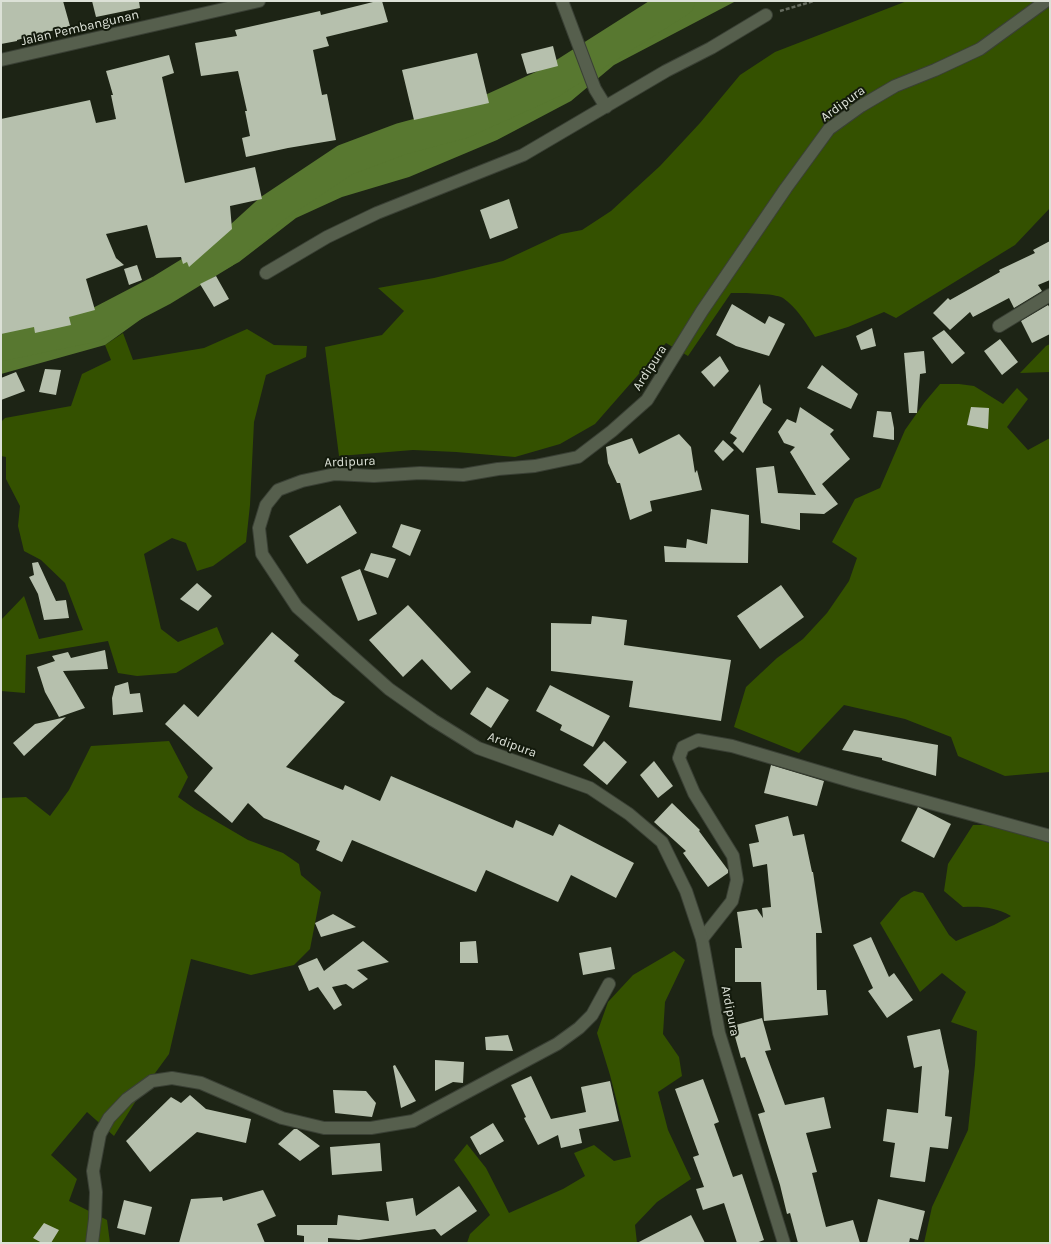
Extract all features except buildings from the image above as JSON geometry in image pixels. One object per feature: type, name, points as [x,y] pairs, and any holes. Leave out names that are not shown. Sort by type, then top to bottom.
[{"type":"street","name":"Jalan Pembangunan","points":[[1,60],[259,1]]},
{"type":"street","points":[[562,1],[595,89],[606,107]]},
{"type":"street","name":"Ardipura","points":[[784,1243],[719,1033],[702,939],[686,891],[662,842],[629,814],[590,788],[478,748],[432,720],[389,689],[297,607],[262,554],[259,528],[266,505],[278,490],[302,480],[335,474],[374,476],[420,473],[463,475],[498,469],[535,466],[578,457],[612,431],[647,400],[702,311],[829,129],[861,106],[895,86],[935,70],[980,49],[1046,1]]},
{"type":"street","points":[[266,273],[327,237],[377,213],[524,155],[666,71],[711,48],[766,15]]},
{"type":"street","points":[[999,326],[1050,295]]},
{"type":"street","points":[[702,939],[732,901],[737,880],[733,856],[694,793],[679,758],[683,747],[698,740],[732,746],[854,782],[1050,836]]},
{"type":"street","points":[[92,1243],[96,1192],[93,1170],[100,1134],[109,1118],[127,1099],[152,1082],[172,1078],[201,1083],[282,1118],[324,1128],[371,1128],[413,1121],[557,1044],[579,1028],[592,1015],[609,984]]},
{"type":"path","points":[[766,15],[814,1]]},
{"type":"shaded area","points":[[680,1],[736,1],[614,65],[571,101],[497,140],[409,177],[342,197],[296,218],[239,262],[165,302],[105,345],[1,374],[1,359],[55,346],[108,324],[144,305],[234,249],[286,206],[321,182],[369,162],[474,125],[530,99],[573,72],[624,35]]},
{"type":"shaded area","points":[[907,1],[1050,1],[1050,208],[1015,245],[896,318],[884,312],[848,327],[815,337],[797,311],[783,298],[765,294],[731,293],[688,356],[666,343],[595,424],[560,444],[515,457],[413,450],[339,456],[325,347],[382,335],[404,311],[378,288],[434,278],[503,261],[561,234],[582,230],[611,211],[660,166],[700,123],[740,75],[775,52]]},
{"type":"shaded area","points":[[247,329],[274,345],[307,346],[306,357],[266,375],[254,422],[250,505],[246,542],[213,566],[197,571],[186,543],[172,538],[144,554],[161,629],[178,642],[217,627],[224,644],[176,673],[137,676],[118,673],[108,641],[26,655],[25,693],[1,691],[1,620],[24,596],[39,639],[83,630],[65,583],[41,560],[24,551],[18,526],[20,506],[6,479],[6,457],[1,456],[1,422],[5,418],[71,406],[82,374],[111,360],[105,345],[123,333],[133,360],[204,348]]},
{"type":"shaded area","points":[[1050,344],[1050,372],[1020,373],[1046,346]]},
{"type":"shaded area","points":[[940,384],[974,386],[1003,404],[1017,388],[1028,399],[1007,427],[1028,450],[1050,438],[1050,772],[1005,776],[958,756],[951,737],[905,719],[844,705],[799,753],[734,727],[746,687],[777,658],[803,639],[827,613],[849,581],[857,558],[832,542],[855,499],[880,488],[905,430],[924,403]]},
{"type":"shaded area","points":[[169,741],[188,777],[178,797],[195,809],[248,840],[283,853],[299,864],[301,875],[321,892],[310,949],[294,965],[251,975],[191,959],[169,1054],[142,1091],[114,1136],[87,1112],[51,1155],[77,1179],[69,1201],[107,1220],[110,1243],[1,1243],[1,798],[26,797],[50,816],[69,790],[91,746]]},
{"type":"shaded area","points":[[973,825],[991,825],[1050,843],[1050,1243],[924,1243],[932,1207],[968,1130],[977,1031],[951,1022],[966,992],[942,973],[920,992],[880,923],[901,898],[914,891],[923,893],[949,935],[956,941],[1011,916],[988,908],[963,907],[944,891],[948,864]]},
{"type":"shaded area","points":[[674,951],[685,960],[665,1002],[663,1034],[679,1057],[682,1076],[658,1092],[668,1130],[691,1179],[657,1202],[635,1225],[637,1243],[467,1243],[470,1234],[490,1215],[454,1160],[467,1144],[486,1168],[509,1213],[563,1189],[585,1176],[574,1153],[594,1145],[614,1161],[631,1157],[610,1075],[597,1033],[608,1002],[633,975]]},
{"type":"waterway","points":[[1,345],[93,326],[162,290],[224,252],[270,210],[345,160],[401,139],[464,122],[550,83],[679,1]]}]
